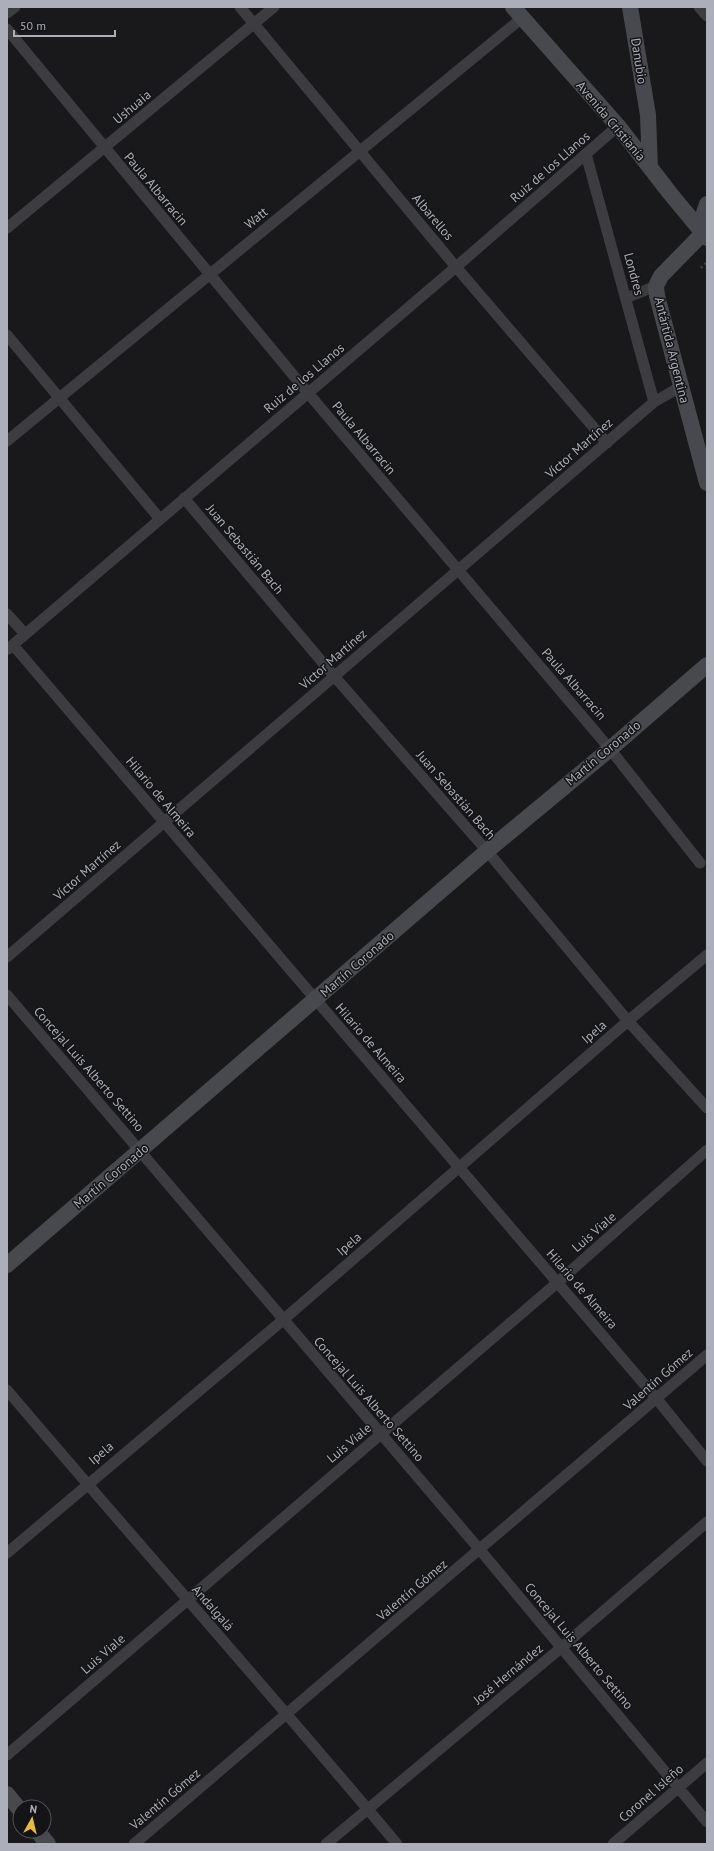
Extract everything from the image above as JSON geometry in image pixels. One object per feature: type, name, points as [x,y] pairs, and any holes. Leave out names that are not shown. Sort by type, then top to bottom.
[{"type":"street","points":[[7,13],[15,7]]},
{"type":"street","name":"Albarellos","points":[[240,7],[456,267],[607,443]]},
{"type":"street","name":"Ushuaia","points":[[7,228],[274,7]]},
{"type":"street","name":"Danubio","points":[[630,7],[648,115],[650,168]]},
{"type":"street","points":[[699,7],[707,16]]},
{"type":"street","name":"Avenida Cristianía","points":[[518,13],[621,130],[650,168],[706,233]]},
{"type":"street","name":"Watt","points":[[7,441],[360,151],[518,13]]},
{"type":"street","name":"Paula Albarracin","points":[[7,29],[308,393],[610,749],[700,863]]},
{"type":"street","points":[[621,130],[640,126],[648,115]]},
{"type":"street","name":"Ruiz de los Llanos","points":[[10,647],[456,267],[586,154],[621,130]]},
{"type":"street","name":"Londres","points":[[586,154],[654,402]]},
{"type":"street","points":[[706,233],[702,216],[707,204]]},
{"type":"street","name":"Antártida Argentina","points":[[706,233],[661,276],[656,286],[657,296],[680,386],[707,483]]},
{"type":"street","points":[[626,298],[656,286]]},
{"type":"street","points":[[7,335],[160,519]]},
{"type":"street","name":"Víctor Martínez","points":[[7,957],[654,402],[680,386]]},
{"type":"street","name":"Juan Sebastián Bach","points":[[184,498],[334,676],[487,851],[628,1021],[707,1108]]},
{"type":"street","points":[[7,614],[25,634]]},
{"type":"street","name":"Hilario de Almeira","points":[[10,647],[164,822],[656,1398],[707,1460]]},
{"type":"street","name":"Martín Coronado","points":[[7,1265],[487,851],[610,749],[707,664]]},
{"type":"street","name":"Ipela","points":[[7,1553],[282,1320],[628,1021],[707,955]]},
{"type":"street","name":"Concejal Luis Alberto Settino","points":[[7,995],[282,1320],[480,1550],[707,1822]]},
{"type":"street","name":"Luis Viale","points":[[7,1755],[557,1283],[707,1150]]},
{"type":"street","name":"Valentín Gómez","points":[[134,1844],[707,1355]]},
{"type":"street","name":"Andalgalá","points":[[7,1390],[187,1600],[288,1714],[397,1844]]},
{"type":"street","name":"José Hernández","points":[[326,1844],[562,1647],[707,1522]]},
{"type":"street","name":"Coronel Isleño","points":[[614,1844],[707,1763]]},
{"type":"path","points":[[701,268],[707,262]]}]
